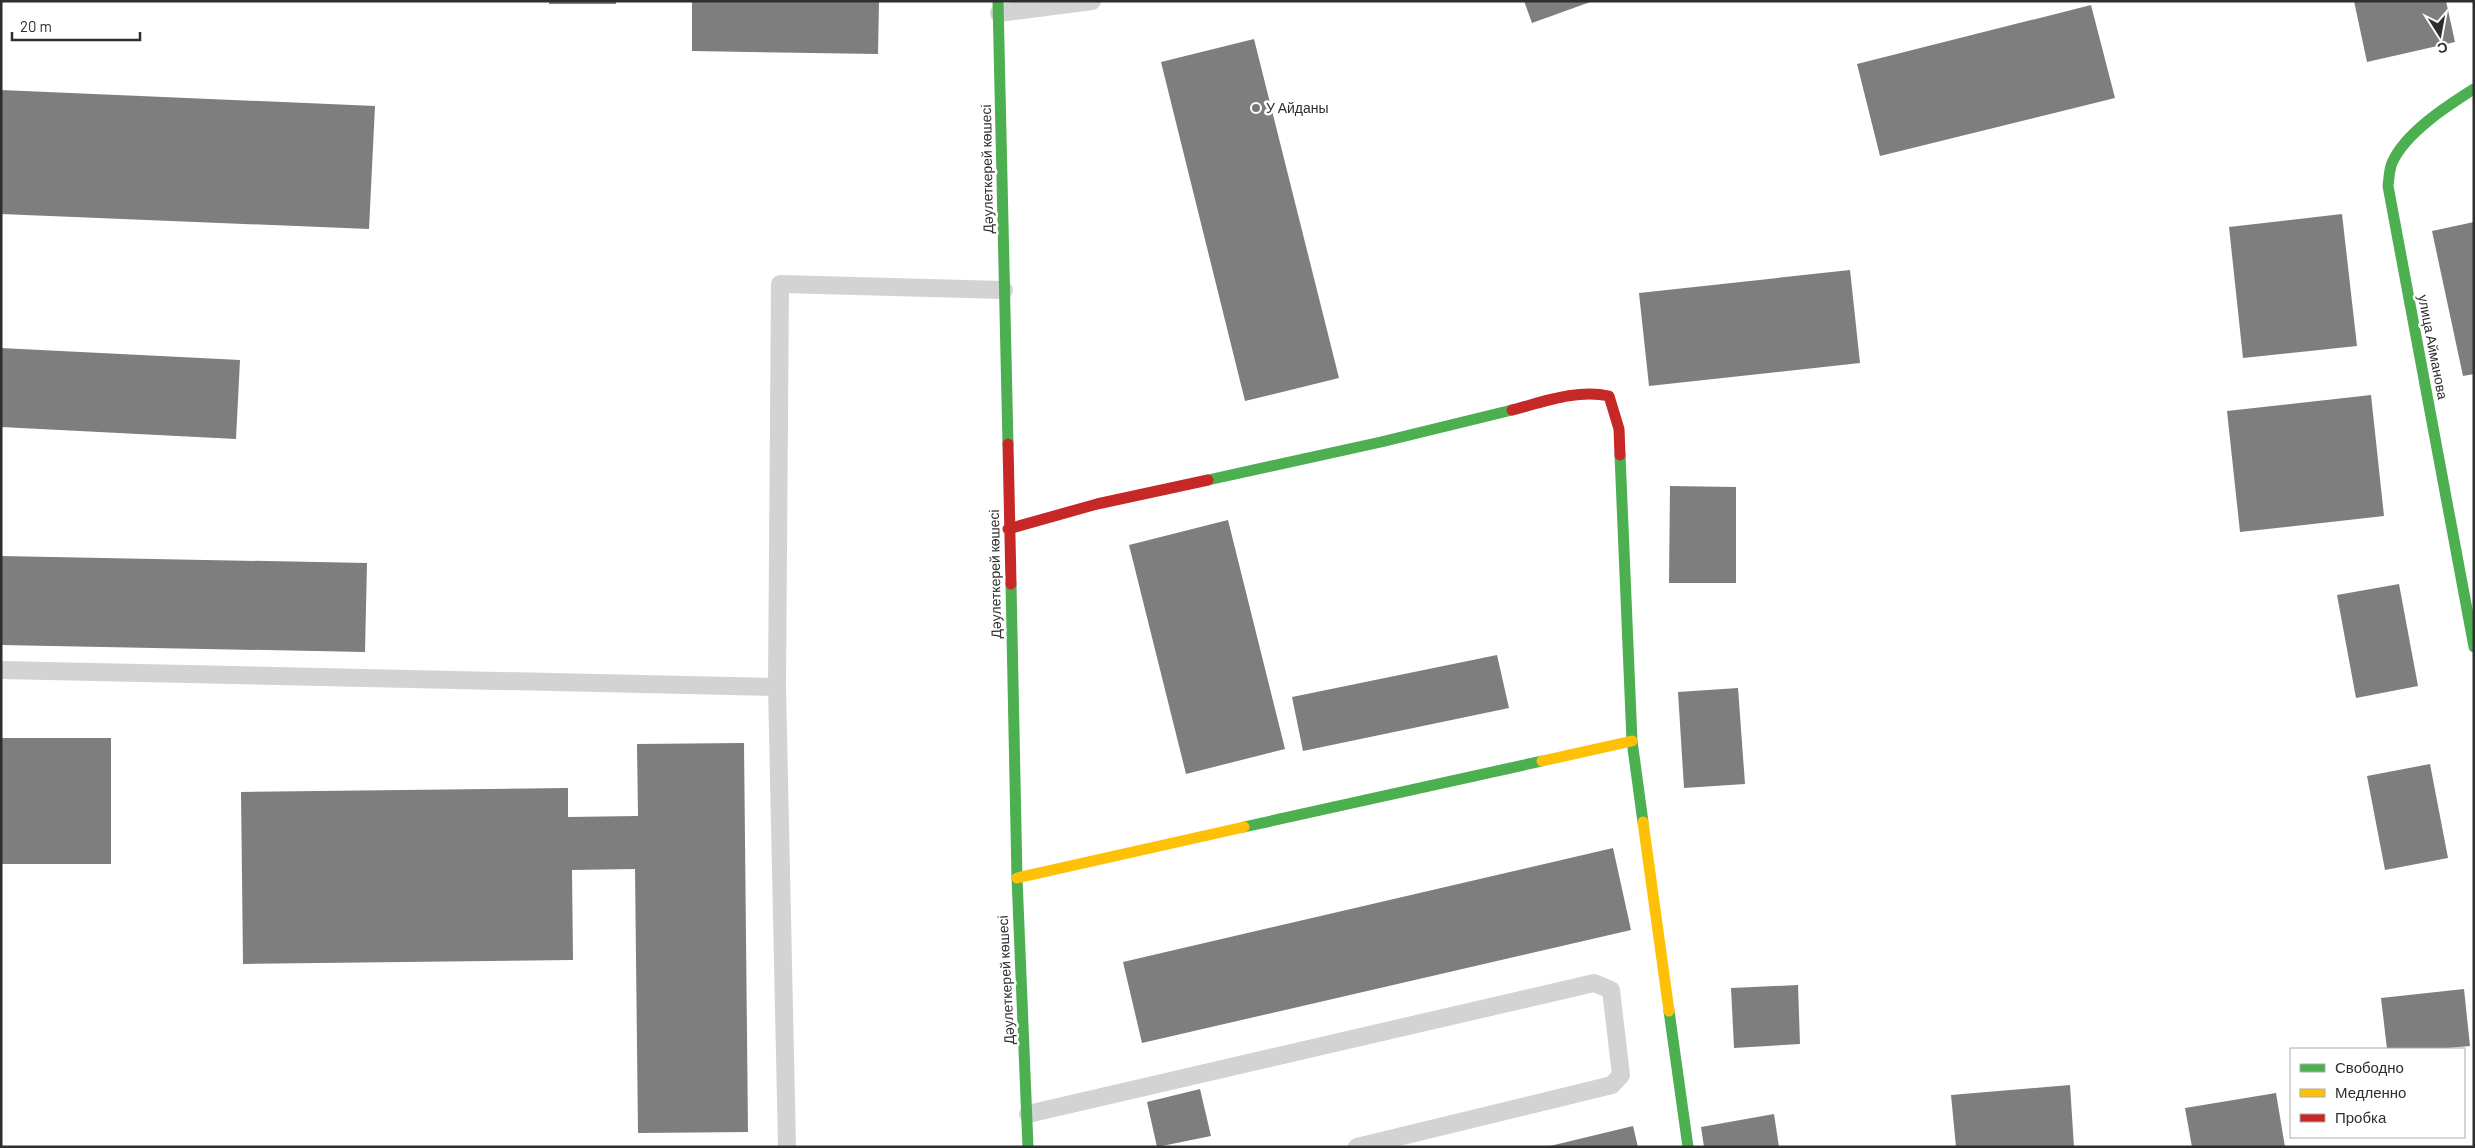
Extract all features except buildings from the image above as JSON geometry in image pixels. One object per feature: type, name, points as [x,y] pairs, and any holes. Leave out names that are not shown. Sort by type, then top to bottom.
[{"type":"street","name":"Дәулеткерей көшесі","points":[[999,7],[1016,878],[1028,1147]]},
{"type":"street","name":"улица Айманова","points":[[2474,89],[2459,98],[2415,134],[2391,163],[2388,186],[2474,647]]},
{"type":"street","points":[[1008,529],[1097,504],[1381,442],[1563,397],[1595,393],[1609,396],[1618,429],[1632,740],[1688,1147]]},
{"type":"street","points":[[1016,878],[1632,740]]},
{"type":"lane","points":[[999,7],[1092,1]]},
{"type":"lane","points":[[786,1147],[777,687],[780,284],[1004,290]]},
{"type":"lane","points":[[1,670],[777,687]]},
{"type":"lane","points":[[1028,1114],[1594,983],[1610,990],[1621,1075],[1612,1085],[1357,1147]]},
{"type":"traffic: fast","points":[[998,1],[1008,444]]},
{"type":"traffic: fast","points":[[2474,89],[2428,121],[2406,141],[2392,163],[2388,186],[2474,647]]},
{"type":"traffic: fast","points":[[1208,480],[1381,442],[1512,410]]},
{"type":"traffic: fast","points":[[1620,455],[1632,741],[1643,822]]},
{"type":"traffic: fast","points":[[1011,584],[1017,878],[1028,1147]]},
{"type":"traffic: fast","points":[[1244,827],[1542,761]]},
{"type":"traffic: fast","points":[[1669,1011],[1688,1147]]},
{"type":"traffic: slow","points":[[1542,761],[1632,741]]},
{"type":"traffic: slow","points":[[1643,822],[1669,1011]]},
{"type":"traffic: slow","points":[[1017,878],[1244,827]]},
{"type":"traffic: jam","points":[[1512,410],[1572,395],[1597,394],[1609,396],[1619,429],[1620,455]]},
{"type":"traffic: jam","points":[[1008,444],[1011,584]]},
{"type":"traffic: jam","points":[[1008,529],[1097,504],[1208,480]]},
{"type":"place","name":"У Айданы","points":[[1256,108]]}]
